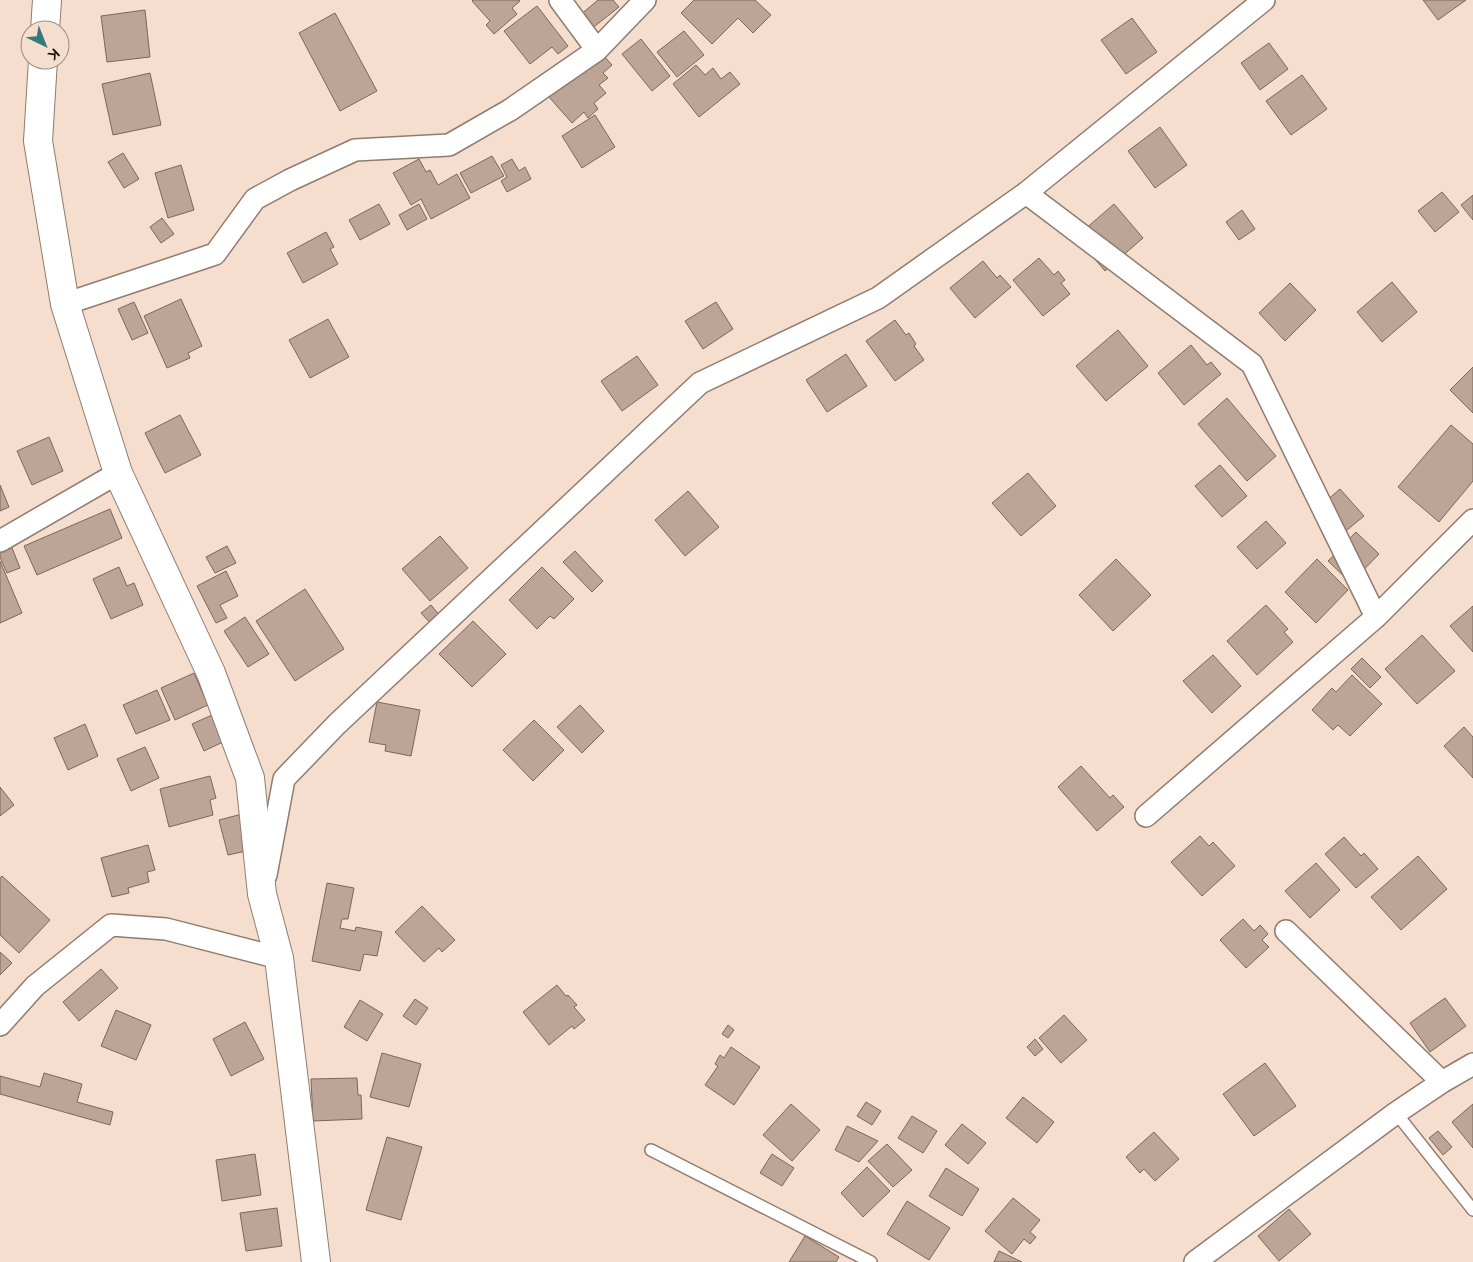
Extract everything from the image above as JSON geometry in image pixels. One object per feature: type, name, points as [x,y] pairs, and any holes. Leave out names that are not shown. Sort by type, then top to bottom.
[{"type":"street","points":[[46,20],[47,0]]},
{"type":"street","points":[[560,0],[597,50]]},
{"type":"street","points":[[65,304],[215,254],[255,199],[290,180],[355,150],[448,145],[510,110],[597,50],[645,0]]},
{"type":"street","points":[[262,894],[284,779],[337,724],[700,383],[878,298],[1026,192],[1264,0]]},
{"type":"street","points":[[42,70],[38,141],[65,304],[118,473],[210,673],[250,778],[262,894],[279,958],[316,1262]]},
{"type":"street","points":[[1026,192],[1252,364],[1376,617]]},
{"type":"street","points":[[0,541],[118,473]]},
{"type":"street","points":[[1146,816],[1376,617],[1473,520]]},
{"type":"street","points":[[0,1025],[35,986],[111,926],[166,929],[279,958]]},
{"type":"street","points":[[1286,931],[1442,1082]]},
{"type":"street","points":[[1195,1262],[1396,1113],[1473,1064]]},
{"type":"lane","points":[[1396,1113],[1473,1210]]},
{"type":"lane","points":[[651,1150],[872,1262]]},
{"type":"building","points":[[473,0],[520,1],[512,8],[517,14],[494,34],[486,25],[490,21]]},
{"type":"building","points":[[598,0],[613,0],[619,7],[590,30],[579,16]]},
{"type":"building","points":[[694,0],[755,0],[771,15],[753,33],[738,18],[712,44],[681,13]]},
{"type":"building","points":[[1423,0],[1466,0],[1438,20]]},
{"type":"building","points":[[537,6],[568,46],[558,54],[552,47],[530,64],[504,31]]},
{"type":"building","points":[[145,10],[150,57],[107,62],[101,16]]},
{"type":"building","points":[[335,13],[377,91],[340,111],[299,33]]},
{"type":"building","points":[[1132,18],[1157,52],[1126,74],[1101,40]]},
{"type":"building","points":[[684,31],[704,55],[677,77],[657,52]]},
{"type":"building","points":[[641,39],[670,76],[652,91],[622,54]]},
{"type":"building","points":[[1269,43],[1288,69],[1260,90],[1241,63]]},
{"type":"building","points":[[603,55],[612,65],[603,73],[608,78],[599,85],[606,93],[594,103],[598,109],[588,118],[584,112],[572,123],[549,97],[592,59]]},
{"type":"building","points":[[696,65],[705,75],[713,68],[721,79],[730,72],[740,84],[699,117],[673,84]]},
{"type":"building","points":[[150,73],[161,125],[113,135],[102,84]]},
{"type":"building","points":[[1302,75],[1327,109],[1291,135],[1266,101]]},
{"type":"building","points":[[595,115],[615,147],[582,168],[562,136]]},
{"type":"building","points":[[1160,127],[1187,165],[1155,188],[1128,151]]},
{"type":"building","points":[[123,153],[139,179],[124,188],[108,162]]},
{"type":"building","points":[[492,156],[504,176],[471,193],[460,173]]},
{"type":"building","points":[[419,159],[426,172],[430,170],[438,185],[457,174],[470,198],[431,219],[421,199],[411,205],[393,173]]},
{"type":"building","points":[[512,159],[519,171],[525,167],[531,179],[507,192],[501,181],[507,177],[501,165]]},
{"type":"building","points":[[181,165],[194,210],[168,218],[155,173]]},
{"type":"building","points":[[1442,192],[1459,212],[1435,232],[1418,211]]},
{"type":"building","points":[[1473,195],[1473,220],[1461,205]]},
{"type":"building","points":[[379,204],[390,224],[360,240],[349,220]]},
{"type":"building","points":[[419,204],[427,219],[407,230],[399,215]]},
{"type":"building","points":[[1114,204],[1143,238],[1105,271],[1076,237]]},
{"type":"building","points":[[1242,210],[1255,229],[1239,240],[1226,222]]},
{"type":"building","points":[[162,218],[174,234],[161,243],[150,227]]},
{"type":"building","points":[[326,232],[334,247],[330,249],[338,264],[303,283],[287,253]]},
{"type":"building","points":[[1039,258],[1054,275],[1058,271],[1065,280],[1061,283],[1070,294],[1043,316],[1013,280]]},
{"type":"building","points":[[983,261],[997,278],[1000,275],[1011,287],[975,318],[950,288]]},
{"type":"building","points":[[1392,282],[1417,312],[1382,342],[1357,312]]},
{"type":"building","points":[[1290,283],[1316,310],[1285,341],[1259,313]]},
{"type":"building","points":[[181,299],[202,346],[188,353],[190,358],[167,368],[144,316]]},
{"type":"building","points":[[134,302],[148,333],[132,340],[118,309]]},
{"type":"building","points":[[716,302],[733,329],[703,349],[685,321]]},
{"type":"building","points":[[328,319],[349,357],[310,378],[289,340]]},
{"type":"building","points":[[895,320],[906,335],[909,333],[916,344],[914,346],[924,360],[895,381],[866,341]]},
{"type":"building","points":[[1118,330],[1148,366],[1106,401],[1076,366]]},
{"type":"building","points":[[1191,345],[1207,365],[1211,362],[1221,374],[1184,405],[1158,373]]},
{"type":"building","points":[[846,354],[867,386],[827,412],[806,380]]},
{"type":"building","points":[[637,356],[658,385],[622,411],[601,381]]},
{"type":"building","points":[[1473,367],[1473,413],[1450,390]]},
{"type":"building","points":[[1227,398],[1276,456],[1247,481],[1198,424]]},
{"type":"building","points":[[180,415],[201,455],[165,473],[145,433]]},
{"type":"building","points":[[1451,425],[1473,444],[1473,481],[1439,522],[1398,487]]},
{"type":"building","points":[[49,437],[63,471],[32,485],[17,451]]},
{"type":"building","points":[[1220,465],[1247,496],[1222,517],[1195,486]]},
{"type":"building","points":[[1028,473],[1056,506],[1021,536],[992,503]]},
{"type":"building","points":[[0,485],[9,507],[0,511]]},
{"type":"building","points":[[1340,489],[1364,516],[1341,535],[1318,508]]},
{"type":"building","points":[[688,491],[719,527],[685,556],[655,520]]},
{"type":"building","points":[[110,509],[122,538],[37,575],[24,546]]},
{"type":"building","points":[[1266,521],[1286,543],[1257,569],[1237,547]]},
{"type":"building","points":[[1356,532],[1379,554],[1351,583],[1328,561]]},
{"type":"building","points":[[440,536],[468,568],[430,601],[402,569]]},
{"type":"building","points":[[10,543],[20,568],[7,573],[0,557],[0,547]]},
{"type":"building","points":[[227,546],[236,563],[215,573],[206,557]]},
{"type":"building","points":[[575,551],[603,581],[592,592],[563,562]]},
{"type":"building","points":[[1116,559],[1151,595],[1113,631],[1079,595]]},
{"type":"building","points":[[1317,559],[1348,590],[1316,623],[1285,592]]},
{"type":"building","points":[[0,561],[22,613],[0,623]]},
{"type":"building","points":[[119,567],[127,586],[134,583],[143,605],[111,619],[93,579]]},
{"type":"building","points":[[542,567],[574,599],[554,619],[550,616],[537,629],[509,600]]},
{"type":"building","points":[[226,571],[238,596],[220,605],[227,618],[216,623],[197,586]]},
{"type":"building","points":[[305,589],[344,649],[295,681],[256,621]]},
{"type":"building","points":[[431,605],[441,617],[432,625],[421,613]]},
{"type":"building","points":[[1266,605],[1288,629],[1284,632],[1293,642],[1257,675],[1227,641]]},
{"type":"building","points":[[1473,606],[1473,652],[1450,626]]},
{"type":"building","points":[[245,617],[269,654],[248,667],[224,631]]},
{"type":"building","points":[[473,621],[506,654],[472,687],[439,654]]},
{"type":"building","points":[[1422,635],[1455,671],[1417,704],[1385,669]]},
{"type":"building","points":[[1213,655],[1241,686],[1212,713],[1183,681]]},
{"type":"building","points":[[1362,658],[1381,677],[1370,688],[1351,669]]},
{"type":"building","points":[[194,673],[208,705],[175,720],[161,688]]},
{"type":"building","points":[[1352,675],[1382,704],[1350,736],[1338,725],[1333,730],[1312,710],[1332,688],[1336,692]]},
{"type":"building","points":[[157,690],[170,720],[136,734],[123,705]]},
{"type":"building","points":[[377,702],[420,710],[411,756],[385,751],[386,745],[369,742]]},
{"type":"building","points":[[580,705],[604,731],[582,753],[557,727]]},
{"type":"building","points":[[212,715],[223,742],[204,751],[192,724]]},
{"type":"building","points":[[534,720],[564,750],[533,781],[503,750]]},
{"type":"building","points":[[85,724],[98,756],[68,770],[54,738]]},
{"type":"building","points":[[1464,727],[1473,737],[1473,778],[1444,746]]},
{"type":"building","points":[[145,747],[159,778],[131,791],[117,759]]},
{"type":"building","points":[[1081,766],[1110,798],[1113,795],[1124,807],[1097,831],[1058,787]]},
{"type":"building","points":[[210,776],[216,798],[210,800],[213,815],[169,827],[160,789]]},
{"type":"building","points":[[0,787],[14,805],[0,816]]},
{"type":"building","points":[[242,814],[251,850],[228,855],[219,820]]},
{"type":"building","points":[[1200,836],[1209,846],[1213,842],[1235,866],[1202,896],[1171,862]]},
{"type":"building","points":[[1344,837],[1361,856],[1364,853],[1378,869],[1356,888],[1325,854]]},
{"type":"building","points":[[148,845],[155,870],[147,872],[149,882],[128,888],[129,893],[112,897],[101,858]]},
{"type":"building","points":[[1418,856],[1447,889],[1401,930],[1371,897]]},
{"type":"building","points":[[1316,863],[1340,890],[1310,918],[1285,891]]},
{"type":"building","points":[[2,876],[50,920],[19,953],[0,935],[0,878]]},
{"type":"building","points":[[327,883],[354,888],[348,919],[342,919],[340,928],[355,931],[356,927],[382,932],[377,956],[364,954],[360,971],[312,961]]},
{"type":"building","points":[[422,906],[455,940],[442,952],[439,948],[424,962],[395,932]]},
{"type":"building","points":[[1243,919],[1254,931],[1260,925],[1268,934],[1262,940],[1269,947],[1246,968],[1220,940]]},
{"type":"building","points":[[0,952],[12,963],[0,975]]},
{"type":"building","points":[[101,969],[118,988],[79,1021],[63,1002]]},
{"type":"building","points":[[557,985],[577,1005],[574,1007],[585,1020],[574,1029],[572,1026],[549,1045],[523,1012]]},
{"type":"building","points":[[1445,998],[1466,1026],[1430,1052],[1410,1023]]},
{"type":"building","points":[[415,999],[428,1008],[416,1025],[403,1016]]},
{"type":"building","points":[[360,1000],[383,1014],[367,1041],[344,1027]]},
{"type":"building","points":[[116,1010],[151,1025],[136,1060],[101,1046]]},
{"type":"building","points":[[1064,1015],[1087,1040],[1061,1063],[1039,1038]]},
{"type":"building","points":[[245,1022],[264,1059],[231,1076],[213,1039]]},
{"type":"building","points":[[728,1025],[734,1030],[728,1038],[722,1034]]},
{"type":"building","points":[[1035,1039],[1043,1049],[1035,1056],[1027,1047]]},
{"type":"building","points":[[731,1047],[760,1067],[734,1105],[705,1085],[718,1066],[715,1064],[720,1055],[724,1058]]},
{"type":"building","points":[[382,1053],[421,1064],[409,1107],[370,1097]]},
{"type":"building","points":[[1265,1063],[1296,1106],[1254,1136],[1223,1094]]},
{"type":"building","points":[[44,1073],[82,1084],[77,1102],[113,1112],[110,1125],[0,1094],[0,1076],[40,1087]]},
{"type":"building","points":[[357,1078],[358,1095],[361,1095],[362,1119],[313,1121],[311,1079]]},
{"type":"building","points":[[1023,1097],[1054,1122],[1037,1143],[1006,1118]]},
{"type":"building","points":[[866,1102],[881,1111],[872,1125],[857,1116]]},
{"type":"building","points":[[791,1104],[820,1130],[792,1161],[763,1135]]},
{"type":"building","points":[[1473,1104],[1473,1148],[1452,1122]]},
{"type":"building","points":[[912,1116],[937,1131],[923,1153],[898,1138]]},
{"type":"building","points":[[962,1124],[986,1143],[968,1164],[945,1145]]},
{"type":"building","points":[[847,1126],[878,1141],[859,1162],[835,1150]]},
{"type":"building","points":[[1438,1131],[1452,1147],[1443,1155],[1429,1138]]},
{"type":"building","points":[[1154,1132],[1179,1159],[1155,1181],[1144,1169],[1140,1173],[1126,1157]]},
{"type":"building","points":[[387,1137],[422,1147],[401,1220],[366,1210]]},
{"type":"building","points":[[887,1144],[912,1170],[893,1187],[868,1161]]},
{"type":"building","points":[[255,1154],[261,1195],[222,1201],[216,1160]]},
{"type":"building","points":[[772,1154],[794,1168],[782,1186],[760,1173]]},
{"type":"building","points":[[867,1167],[890,1191],[863,1217],[841,1193]]},
{"type":"building","points":[[946,1168],[979,1189],[962,1216],[929,1196]]},
{"type":"building","points":[[1013,1198],[1040,1220],[1030,1232],[1036,1237],[1030,1244],[1024,1239],[1012,1254],[985,1231]]},
{"type":"building","points":[[907,1201],[950,1228],[929,1260],[887,1234]]},
{"type":"building","points":[[277,1208],[282,1246],[246,1251],[240,1213]]},
{"type":"building","points":[[1289,1209],[1311,1234],[1279,1261],[1258,1236]]},
{"type":"building","points":[[805,1236],[839,1257],[836,1262],[789,1262]]},
{"type":"building","points":[[999,1251],[1022,1262],[994,1262]]}]
